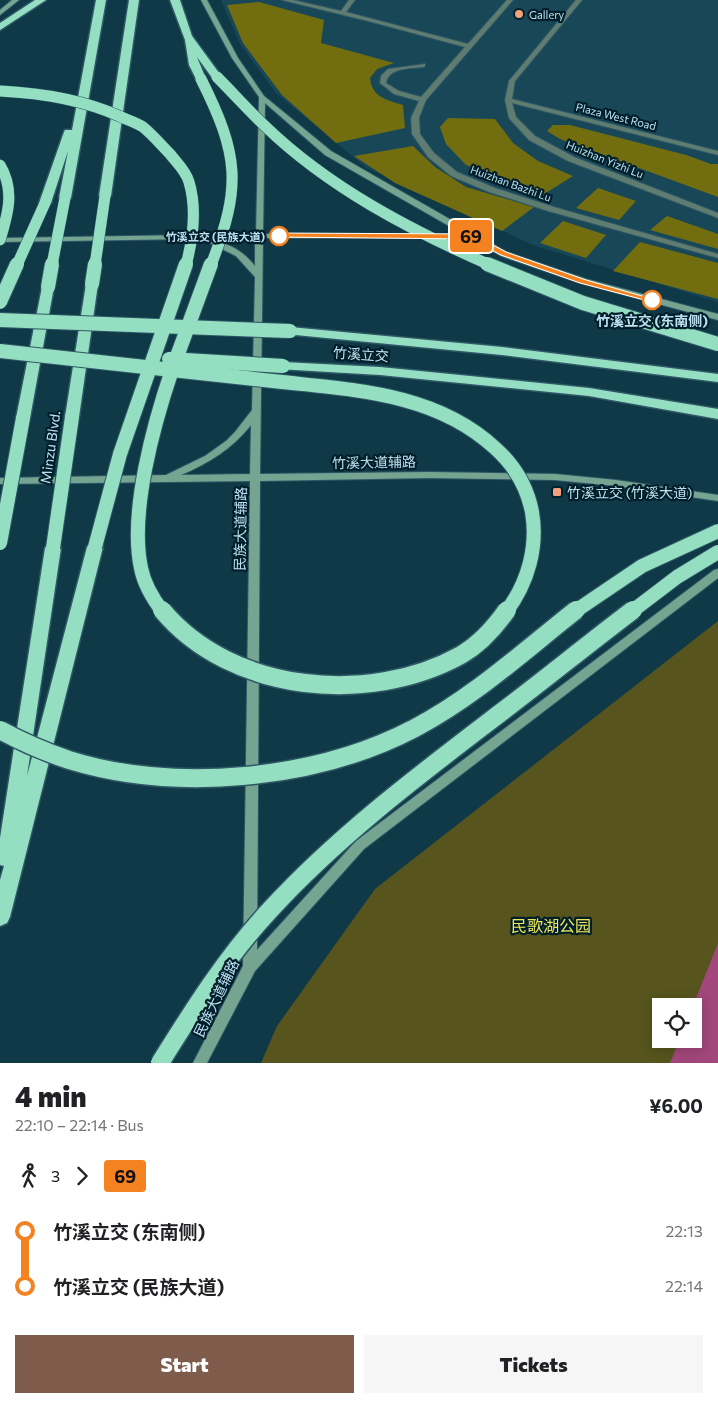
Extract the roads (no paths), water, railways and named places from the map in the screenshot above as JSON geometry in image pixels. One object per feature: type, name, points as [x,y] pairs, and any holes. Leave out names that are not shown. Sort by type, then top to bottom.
[{"type":"highway","points":[[0,27],[41,0]]},
{"type":"highway","points":[[0,543],[101,0]]},
{"type":"highway","name":"Minzu Blvd.","points":[[0,900],[134,0]]},
{"type":"highway","points":[[0,351],[156,368],[166,369],[176,370],[196,372],[284,382],[298,383],[346,389],[400,399],[454,418],[479,433],[512,462],[524,480],[531,499],[535,548],[528,574],[516,601],[495,629],[476,645],[448,662],[411,676],[344,683],[301,682],[270,677],[238,666],[216,656],[194,642],[173,624],[158,606],[145,582],[139,560],[140,506],[145,470],[157,418],[173,372],[176,363],[198,300],[201,291],[224,232],[232,194],[232,153],[220,118],[194,65],[175,0]]},
{"type":"highway","points":[[187,36],[217,77],[258,120],[301,156],[364,200],[434,239],[504,271],[572,298],[718,344]]},
{"type":"highway","points":[[0,302],[45,203],[87,78]]},
{"type":"highway","points":[[0,91],[26,92],[58,97],[98,107],[141,126],[176,161],[189,182],[194,214],[186,269],[120,454],[0,916]]},
{"type":"highway","points":[[0,166],[6,177],[10,198],[8,215],[0,240]]},
{"type":"highway","points":[[0,313],[123,323]]},
{"type":"highway","name":"竹溪立交","points":[[0,320],[123,323],[384,339],[502,351],[718,378]]},
{"type":"highway","name":"竹溪立交","points":[[0,351],[380,371],[589,392],[718,414]]},
{"type":"highway","points":[[0,730],[56,756],[93,767],[166,777],[239,775],[289,770],[333,760],[375,746],[415,728],[486,682],[631,573],[690,542],[718,531]]},
{"type":"highway","points":[[160,1063],[185,1022],[221,972],[269,911],[314,865],[358,826],[624,617],[687,570],[718,552]]},
{"type":"main road","points":[[0,13],[16,0]]},
{"type":"main road","points":[[204,0],[235,58],[262,97],[328,153],[504,254],[583,281],[718,317]]},
{"type":"main road","name":"民族大道辅路","points":[[200,1063],[250,967],[255,477],[262,97]]},
{"type":"main road","points":[[0,240],[260,236],[472,236]]},
{"type":"main road","points":[[167,237],[209,241],[234,249],[245,259],[259,277]]},
{"type":"main road","points":[[165,478],[194,466],[229,446],[244,430],[257,410]]},
{"type":"main road","name":"竹溪大道辅路","points":[[0,481],[429,475],[555,477],[616,483],[718,498]]},
{"type":"main road","points":[[250,967],[360,845],[718,573]]},
{"type":"lane","points":[[285,0],[469,46]]},
{"type":"lane","points":[[342,13],[352,0]]},
{"type":"lane","name":"Huizhan Bazhi Lu","points":[[510,0],[423,99],[415,118],[416,134],[431,155],[454,174],[492,190],[551,209],[718,256]]},
{"type":"lane","points":[[508,100],[512,81],[578,0]]},
{"type":"lane","points":[[423,65],[390,70],[384,76],[383,83],[389,90],[423,99]]},
{"type":"lane","name":"Plaza West Road","points":[[508,100],[718,153]]},
{"type":"lane","name":"Huizhan Yizhi Lu","points":[[508,100],[514,118],[532,138],[571,159],[718,216]]},
{"type":"place","name":"Gallery","points":[[519,14]]},
{"type":"place","name":"竹溪立交 (民族大道)","points":[[279,236]]},
{"type":"place","name":"竹溪立交 (东南侧)","points":[[652,300]]},
{"type":"place","name":"竹溪立交 (竹溪大道)","points":[[557,492]]},
{"type":"park label","name":"民歌湖公园","points":[[551,925]]}]
